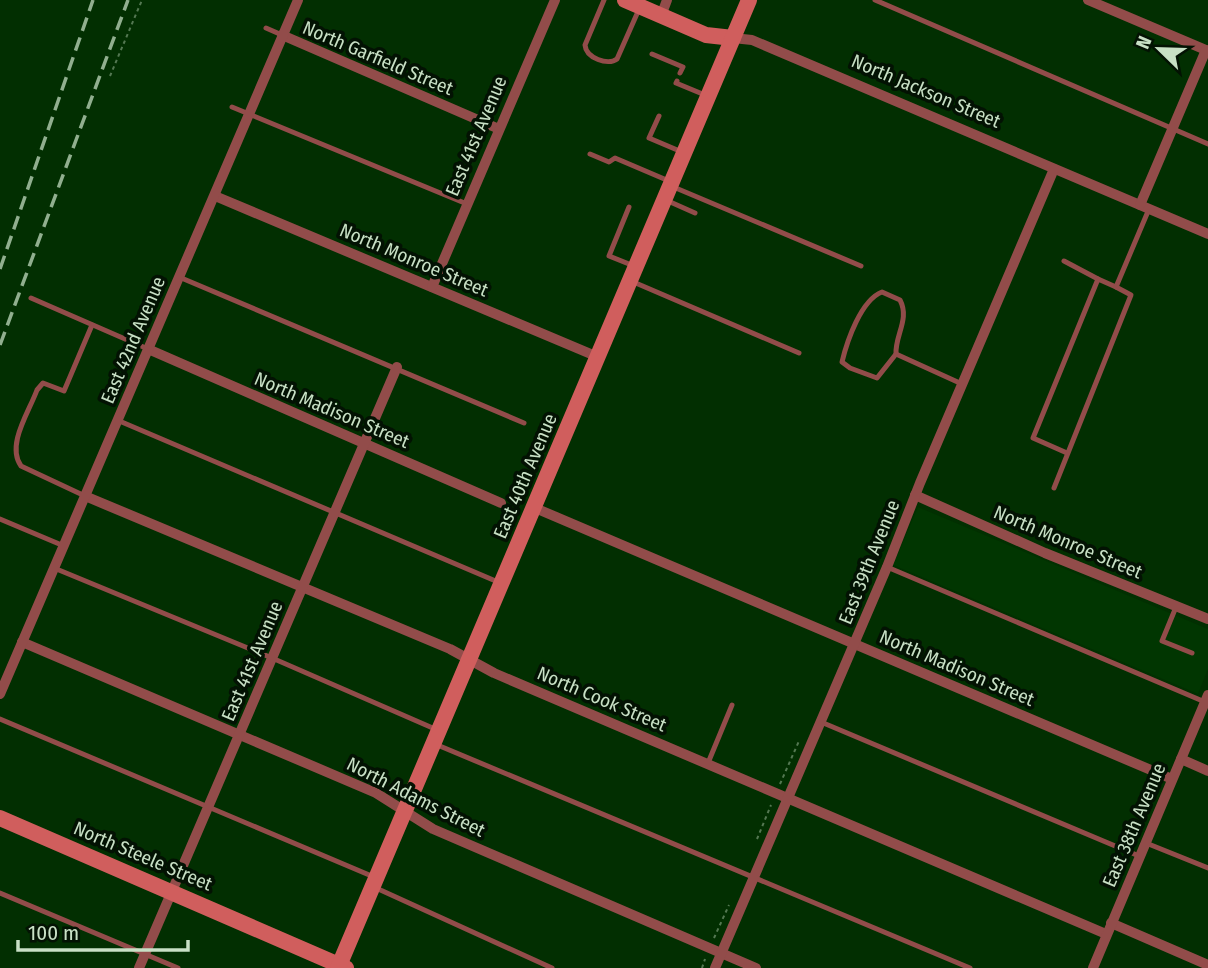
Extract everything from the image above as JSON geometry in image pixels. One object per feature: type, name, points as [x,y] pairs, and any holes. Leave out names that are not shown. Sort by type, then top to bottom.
[{"type":"street","name":"East 42nd Avenue","points":[[0,694],[298,0]]},
{"type":"street","points":[[661,16],[667,0]]},
{"type":"street","name":"East 40th Avenue","points":[[341,967],[435,736],[503,584],[749,0]]},
{"type":"street","points":[[1088,0],[1207,51],[1172,129],[1145,207]]},
{"type":"street","name":"East 41st Avenue","points":[[432,287],[552,1]]},
{"type":"street","name":"North Jackson Street","points":[[633,3],[706,35],[752,40],[1208,234]]},
{"type":"street","name":"North Garfield Street","points":[[282,35],[499,129]]},
{"type":"street","name":"East 39th Avenue","points":[[715,968],[1054,169]]},
{"type":"street","name":"North Monroe Street","points":[[215,196],[598,357]]},
{"type":"street","name":"North Madison Street","points":[[148,349],[501,503]]},
{"type":"street","name":"East 41st Avenue","points":[[139,968],[397,368]]},
{"type":"street","name":"North Monroe Street","points":[[915,495],[1208,619]]},
{"type":"street","name":"North Cook Street","points":[[85,496],[450,649],[506,678],[788,798],[1109,929],[1208,965]]},
{"type":"street","name":"North Madison Street","points":[[535,508],[1172,779]]},
{"type":"street","name":"North Adams Street","points":[[22,642],[376,793],[433,829],[756,968]]},
{"type":"street","name":"East 38th Avenue","points":[[1093,968],[1207,698]]},
{"type":"street","points":[[1181,759],[1208,771]]},
{"type":"street","name":"North Steele Street","points":[[0,818],[341,967]]},
{"type":"lane","points":[[604,0],[585,51],[608,62],[617,59],[633,3]]},
{"type":"lane","points":[[876,0],[1208,144]]},
{"type":"lane","points":[[266,28],[282,35]]},
{"type":"lane","points":[[652,54],[683,67],[680,73]]},
{"type":"lane","points":[[677,81],[676,83],[708,97]]},
{"type":"lane","points":[[232,107],[467,204]]},
{"type":"lane","points":[[659,116],[649,138],[684,153]]},
{"type":"lane","points":[[590,154],[609,162],[615,158],[669,190],[861,266]]},
{"type":"lane","points":[[669,190],[695,213]]},
{"type":"lane","points":[[629,207],[609,256],[634,274],[799,353]]},
{"type":"lane","points":[[1116,287],[1145,207]]},
{"type":"lane","points":[[1054,488],[1131,295],[1064,261]]},
{"type":"lane","points":[[179,277],[524,423]]},
{"type":"lane","points":[[1067,453],[1034,438],[1098,279]]},
{"type":"lane","points":[[882,292],[900,300],[905,313],[895,343],[896,354],[877,378],[850,368],[842,362],[852,329],[870,299],[882,292]]},
{"type":"lane","points":[[31,299],[148,349]]},
{"type":"lane","points":[[85,496],[21,466],[16,459],[14,447],[37,390],[43,383],[64,391],[92,325]]},
{"type":"lane","points":[[896,354],[962,384]]},
{"type":"lane","points":[[117,420],[503,584]]},
{"type":"lane","points":[[0,519],[64,546]]},
{"type":"lane","points":[[887,566],[1207,698]]},
{"type":"lane","points":[[54,568],[272,658],[435,736],[754,877],[970,968]]},
{"type":"lane","points":[[1176,607],[1162,641],[1192,653]]},
{"type":"lane","points":[[708,763],[732,705]]},
{"type":"lane","points":[[0,719],[208,807],[374,882],[552,968]]},
{"type":"lane","points":[[821,722],[1139,856]]},
{"type":"lane","points":[[1145,842],[1208,868]]},
{"type":"lane","points":[[0,892],[178,968]]},
{"type":"path","points":[[110,76],[142,0]]},
{"type":"path","points":[[702,968],[705,959]]},
{"type":"shaded area","points":[[918,507],[1208,629],[1208,669],[1198,694],[893,565]]},
{"type":"railway","points":[[0,269],[93,0]]},
{"type":"railway","points":[[0,345],[128,0]]}]
